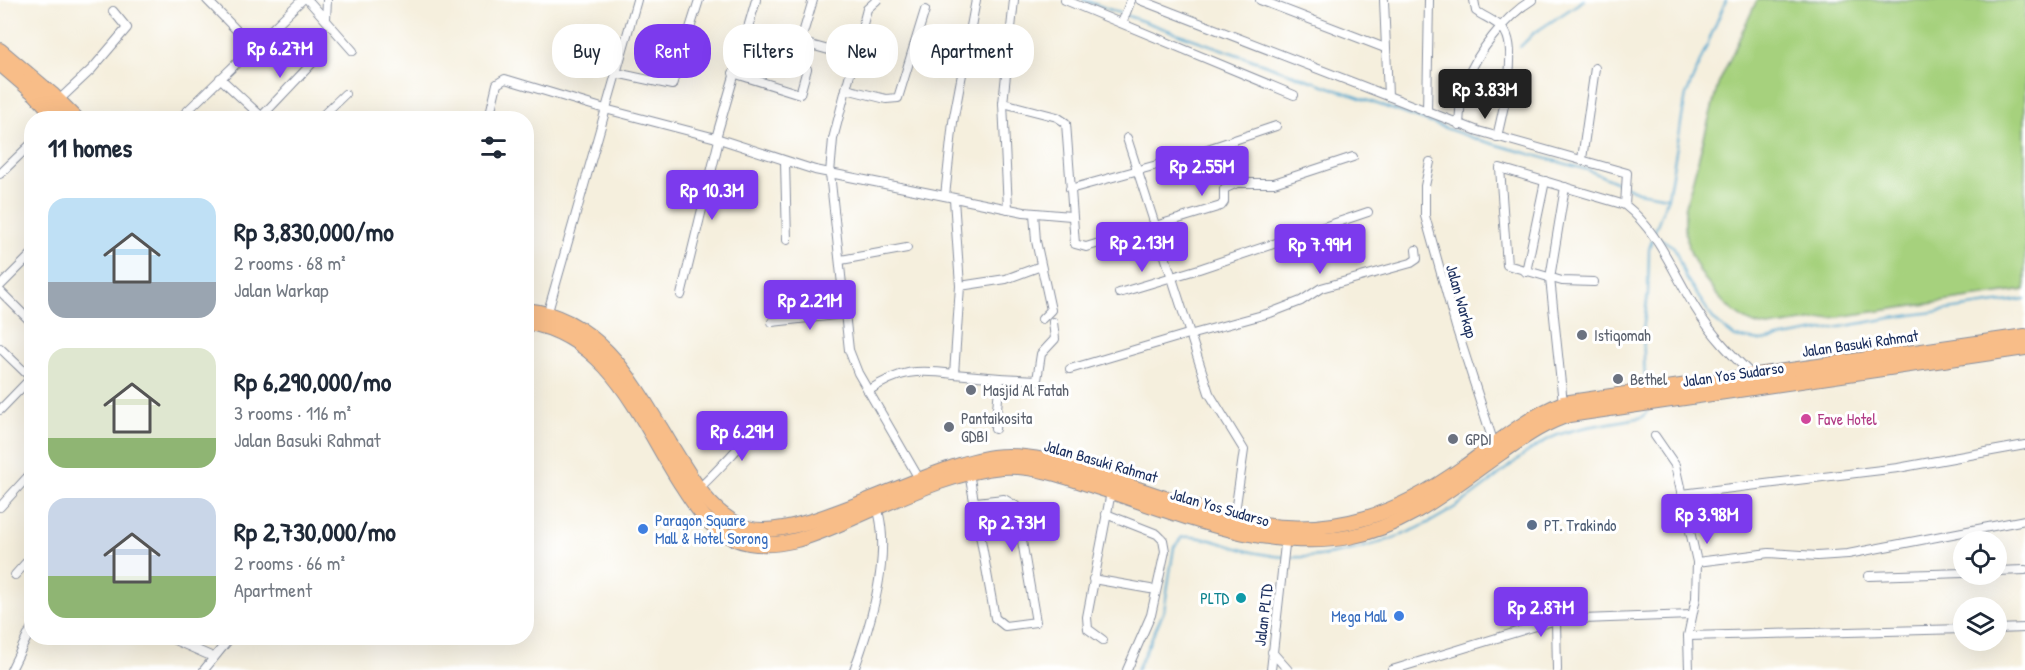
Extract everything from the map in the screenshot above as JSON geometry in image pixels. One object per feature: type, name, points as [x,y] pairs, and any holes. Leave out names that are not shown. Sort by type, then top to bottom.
[{"type":"highway","points":[[0,50],[6,63],[50,111]]},
{"type":"highway","points":[[6,63],[58,100],[69,111]]},
{"type":"highway","name":"Jalan Basuki Rahmat","points":[[534,312],[547,315],[584,332],[616,359],[698,489],[736,524],[763,531],[782,530],[921,484],[980,459],[1022,457],[1094,474],[1234,519],[1285,540],[1390,511],[1434,486],[1494,444],[1531,425],[1563,403],[2025,336]]},
{"type":"highway","name":"Jalan Yos Sudarso","points":[[534,323],[573,337],[600,359],[639,414],[690,499],[710,524],[729,537],[753,543],[785,543],[813,534],[878,507],[921,484],[969,473],[1018,467],[1060,475],[1254,536],[1309,542],[1348,537],[1395,524],[1433,502],[1531,425],[1569,415],[2025,348]]},
{"type":"street","points":[[207,0],[253,47]]},
{"type":"street","points":[[187,111],[302,0]]},
{"type":"street","points":[[308,0],[353,51]]},
{"type":"street","points":[[326,19],[327,0]]},
{"type":"street","points":[[622,52],[637,0]]},
{"type":"street","points":[[622,74],[672,85],[699,0]]},
{"type":"street","points":[[748,24],[756,0]]},
{"type":"street","points":[[806,24],[813,0]]},
{"type":"street","points":[[863,24],[868,7],[877,0]]},
{"type":"street","points":[[945,196],[953,122],[976,0]]},
{"type":"street","points":[[1008,209],[1004,104],[1014,0]]},
{"type":"street","points":[[1065,0],[1123,21],[1294,95]]},
{"type":"street","points":[[1140,0],[1459,125],[1623,171],[1628,175],[1625,202]]},
{"type":"street","points":[[1260,0],[1385,48]]},
{"type":"street","points":[[1383,0],[1388,96]]},
{"type":"street","points":[[1427,112],[1429,0]]},
{"type":"street","points":[[1474,0],[1477,13],[1502,27],[1507,35],[1510,63],[1497,137]]},
{"type":"street","points":[[1459,125],[1464,84],[1480,55],[1502,27],[1528,1]]},
{"type":"street","points":[[1123,21],[1131,2]]},
{"type":"street","points":[[846,89],[886,99],[898,98],[925,9]]},
{"type":"street","points":[[58,100],[92,69],[127,28],[112,11]]},
{"type":"street","points":[[268,111],[316,59]]},
{"type":"street","points":[[1582,159],[1595,68]]},
{"type":"street","points":[[220,78],[255,111]]},
{"type":"street","points":[[547,315],[614,78]]},
{"type":"street","points":[[681,295],[732,78]]},
{"type":"street","points":[[749,78],[800,94],[804,78]]},
{"type":"street","points":[[849,78],[833,139],[830,172],[849,350],[868,391],[921,484]]},
{"type":"street","points":[[491,111],[497,84],[505,79],[604,109],[717,139],[785,162],[954,199],[1034,213],[1071,216]]},
{"type":"street","points":[[327,111],[345,94]]},
{"type":"street","points":[[1004,104],[1066,121],[1071,216],[1075,244],[1081,247],[1221,206],[1224,202],[1224,189],[1231,184],[1274,183],[1353,157]]},
{"type":"street","points":[[1070,189],[1175,160],[1276,126]]},
{"type":"street","points":[[1126,138],[1209,393],[1244,450],[1234,519]]},
{"type":"street","points":[[0,174],[24,151]]},
{"type":"street","points":[[785,162],[788,240]]},
{"type":"street","name":"Jalan Warkap","points":[[1430,162],[1425,186],[1425,216],[1456,327],[1494,444]]},
{"type":"street","points":[[1594,282],[1550,278],[1508,266],[1499,170],[1502,167],[1565,187],[1625,202],[1659,244],[1703,319],[1726,351],[1763,386]]},
{"type":"street","points":[[1526,272],[1545,181]]},
{"type":"street","points":[[1563,403],[1550,278],[1565,187]]},
{"type":"street","points":[[954,199],[960,286],[954,374]]},
{"type":"street","points":[[1119,293],[1368,212]]},
{"type":"street","points":[[1034,213],[1041,266],[1051,310],[1042,320]]},
{"type":"street","points":[[841,260],[907,248]]},
{"type":"street","points":[[1070,369],[1188,334],[1270,313],[1300,301],[1321,288],[1411,263],[1417,259],[1416,250]]},
{"type":"street","points":[[24,262],[0,288],[24,314]]},
{"type":"street","points":[[960,286],[1006,279],[1041,266]]},
{"type":"street","points":[[772,322],[845,314]]},
{"type":"street","points":[[868,391],[900,373],[922,370],[1037,380],[1041,354],[1055,339],[1053,322]]},
{"type":"street","points":[[0,348],[24,375]]},
{"type":"street","points":[[995,429],[1000,378]]},
{"type":"street","points":[[1,406],[24,387]]},
{"type":"street","points":[[698,489],[715,474],[749,434],[771,417]]},
{"type":"street","points":[[1655,436],[1674,463],[1697,562],[1696,598],[1688,636],[1689,670]]},
{"type":"street","points":[[1682,494],[1898,468],[2025,445]]},
{"type":"street","points":[[969,473],[995,618],[1005,626],[1036,622],[1016,506],[1004,499],[976,502]]},
{"type":"street","points":[[0,507],[24,481]]},
{"type":"street","points":[[1103,640],[1091,633],[1087,623],[1093,579],[1112,492]]},
{"type":"street","points":[[854,670],[873,604],[884,541],[878,507]]},
{"type":"street","points":[[1106,514],[1157,534],[1163,540],[1165,550],[1151,615],[1127,670]]},
{"type":"street","points":[[1697,562],[1769,553],[1817,556],[1848,554],[2025,520]]},
{"type":"street","name":"Jalan PLTD","points":[[1271,670],[1285,540]]},
{"type":"street","points":[[15,575],[24,565]]},
{"type":"street","points":[[2007,571],[2025,570]]},
{"type":"street","points":[[1869,576],[1953,573]]},
{"type":"street","points":[[1093,579],[1150,589]]},
{"type":"street","points":[[1392,670],[1417,667],[1556,620],[1691,615]]},
{"type":"street","points":[[1556,620],[1557,670]]},
{"type":"street","points":[[2007,629],[2025,628]]},
{"type":"street","points":[[1688,636],[1953,629]]},
{"type":"street","points":[[11,670],[24,643]]},
{"type":"street","points":[[186,645],[213,657]]},
{"type":"street","points":[[204,670],[224,645]]},
{"type":"street","points":[[1272,652],[1288,670]]},
{"type":"green space","points":[[1757,0],[2025,0],[2025,290],[1768,327],[1741,317],[1717,296],[1698,269],[1687,242],[1685,209],[1718,85]]},
{"type":"waterway","points":[[1083,0],[1479,140],[1588,170],[1638,192],[1668,197],[1654,233]]},
{"type":"waterway","points":[[1520,47],[1534,33],[1584,0]]},
{"type":"waterway","points":[[1668,197],[1686,95],[1726,0]]},
{"type":"waterway","points":[[1658,237],[1674,247],[1686,278],[1714,320],[1735,337],[1761,341],[1891,318],[2025,299]]},
{"type":"waterway","points":[[1645,383],[1643,330],[1648,294],[1649,249],[1652,240]]},
{"type":"waterway","points":[[1137,670],[1164,611],[1174,547],[1182,537],[1212,540],[1252,552],[1281,557],[1320,556],[1381,543],[1435,520],[1452,510],[1527,453],[1553,437],[1586,427],[1642,417],[1647,412]]},
{"type":"place","name":"Istiqomah","points":[[1582,335]]},
{"type":"place","name":"Bethel","points":[[1618,379]]},
{"type":"place","name":"Masjid Al Fatah","points":[[971,390]]},
{"type":"place","name":"Fave Hotel","points":[[1806,419]]},
{"type":"place","name":"Pantaikosita GDBI","points":[[949,427]]},
{"type":"place","name":"GPDI","points":[[1453,439]]},
{"type":"place","name":"PT. Trakindo","points":[[1532,525]]},
{"type":"place","name":"Paragon Square Mall & Hotel Sorong","points":[[643,529]]},
{"type":"place","name":"PLTD","points":[[1241,598]]},
{"type":"place","name":"Mega Mall","points":[[1399,616]]}]
